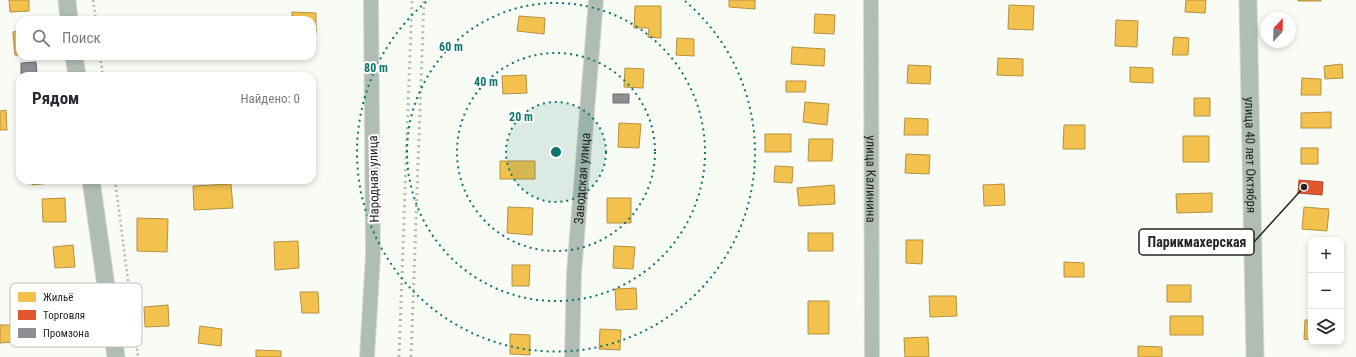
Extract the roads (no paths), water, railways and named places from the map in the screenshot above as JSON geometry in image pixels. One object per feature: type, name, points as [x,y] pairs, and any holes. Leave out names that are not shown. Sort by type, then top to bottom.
[{"type":"street","points":[[66,0],[68,16]]},
{"type":"street","name":"Народная улица","points":[[367,357],[374,255],[371,0]]},
{"type":"street","name":"Заводская улица","points":[[572,357],[574,273],[596,0]]},
{"type":"street","name":"улица Калинина","points":[[871,0],[872,357]]},
{"type":"street","name":"улица 40 лет Октября","points":[[1248,0],[1255,357]]},
{"type":"street","points":[[75,60],[76,72]]},
{"type":"street","points":[[92,184],[106,283]]},
{"type":"street","points":[[115,347],[116,357]]},
{"type":"railway","points":[[399,357],[412,0]]},
{"type":"railway","points":[[411,357],[424,0]]},
{"type":"place","name":"Парикмахерская","points":[[1304,187]]}]
